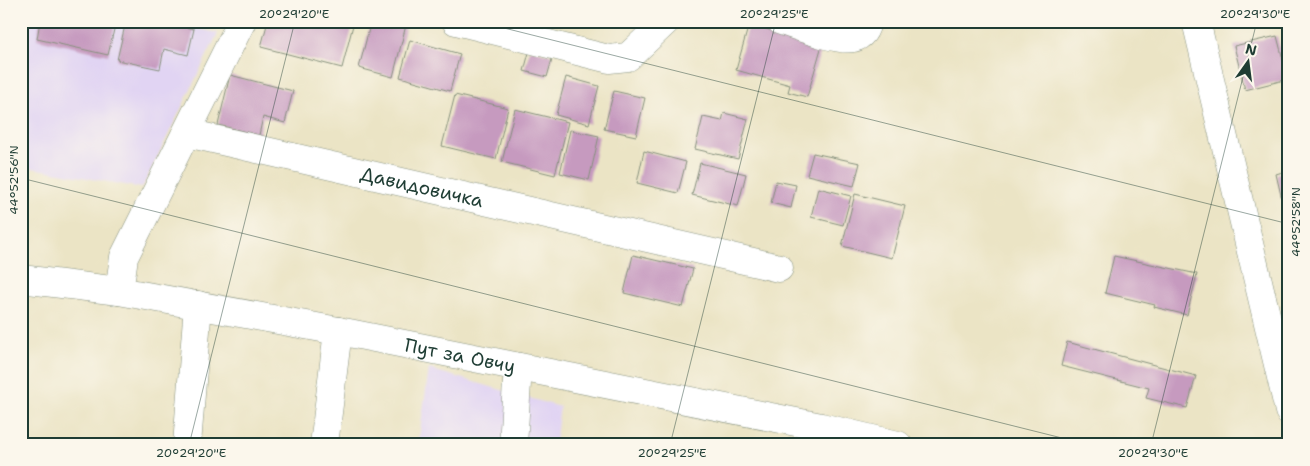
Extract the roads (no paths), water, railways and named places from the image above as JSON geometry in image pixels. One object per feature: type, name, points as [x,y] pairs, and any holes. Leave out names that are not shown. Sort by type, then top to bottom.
[{"type":"street","points":[[119,291],[124,257],[242,21]]},
{"type":"street","points":[[456,21],[609,59],[628,57],[666,21]]},
{"type":"street","points":[[781,21],[844,39],[859,36],[865,30],[867,21]]},
{"type":"street","points":[[1196,21],[1289,411]]},
{"type":"street","name":"Давидовичка","points":[[187,133],[779,268]]},
{"type":"street","name":"Пут за Овчу","points":[[21,279],[119,291],[338,331],[811,425],[898,445]]},
{"type":"street","points":[[187,445],[198,305]]},
{"type":"street","points":[[324,445],[338,331]]},
{"type":"street","points":[[513,445],[518,367]]}]
